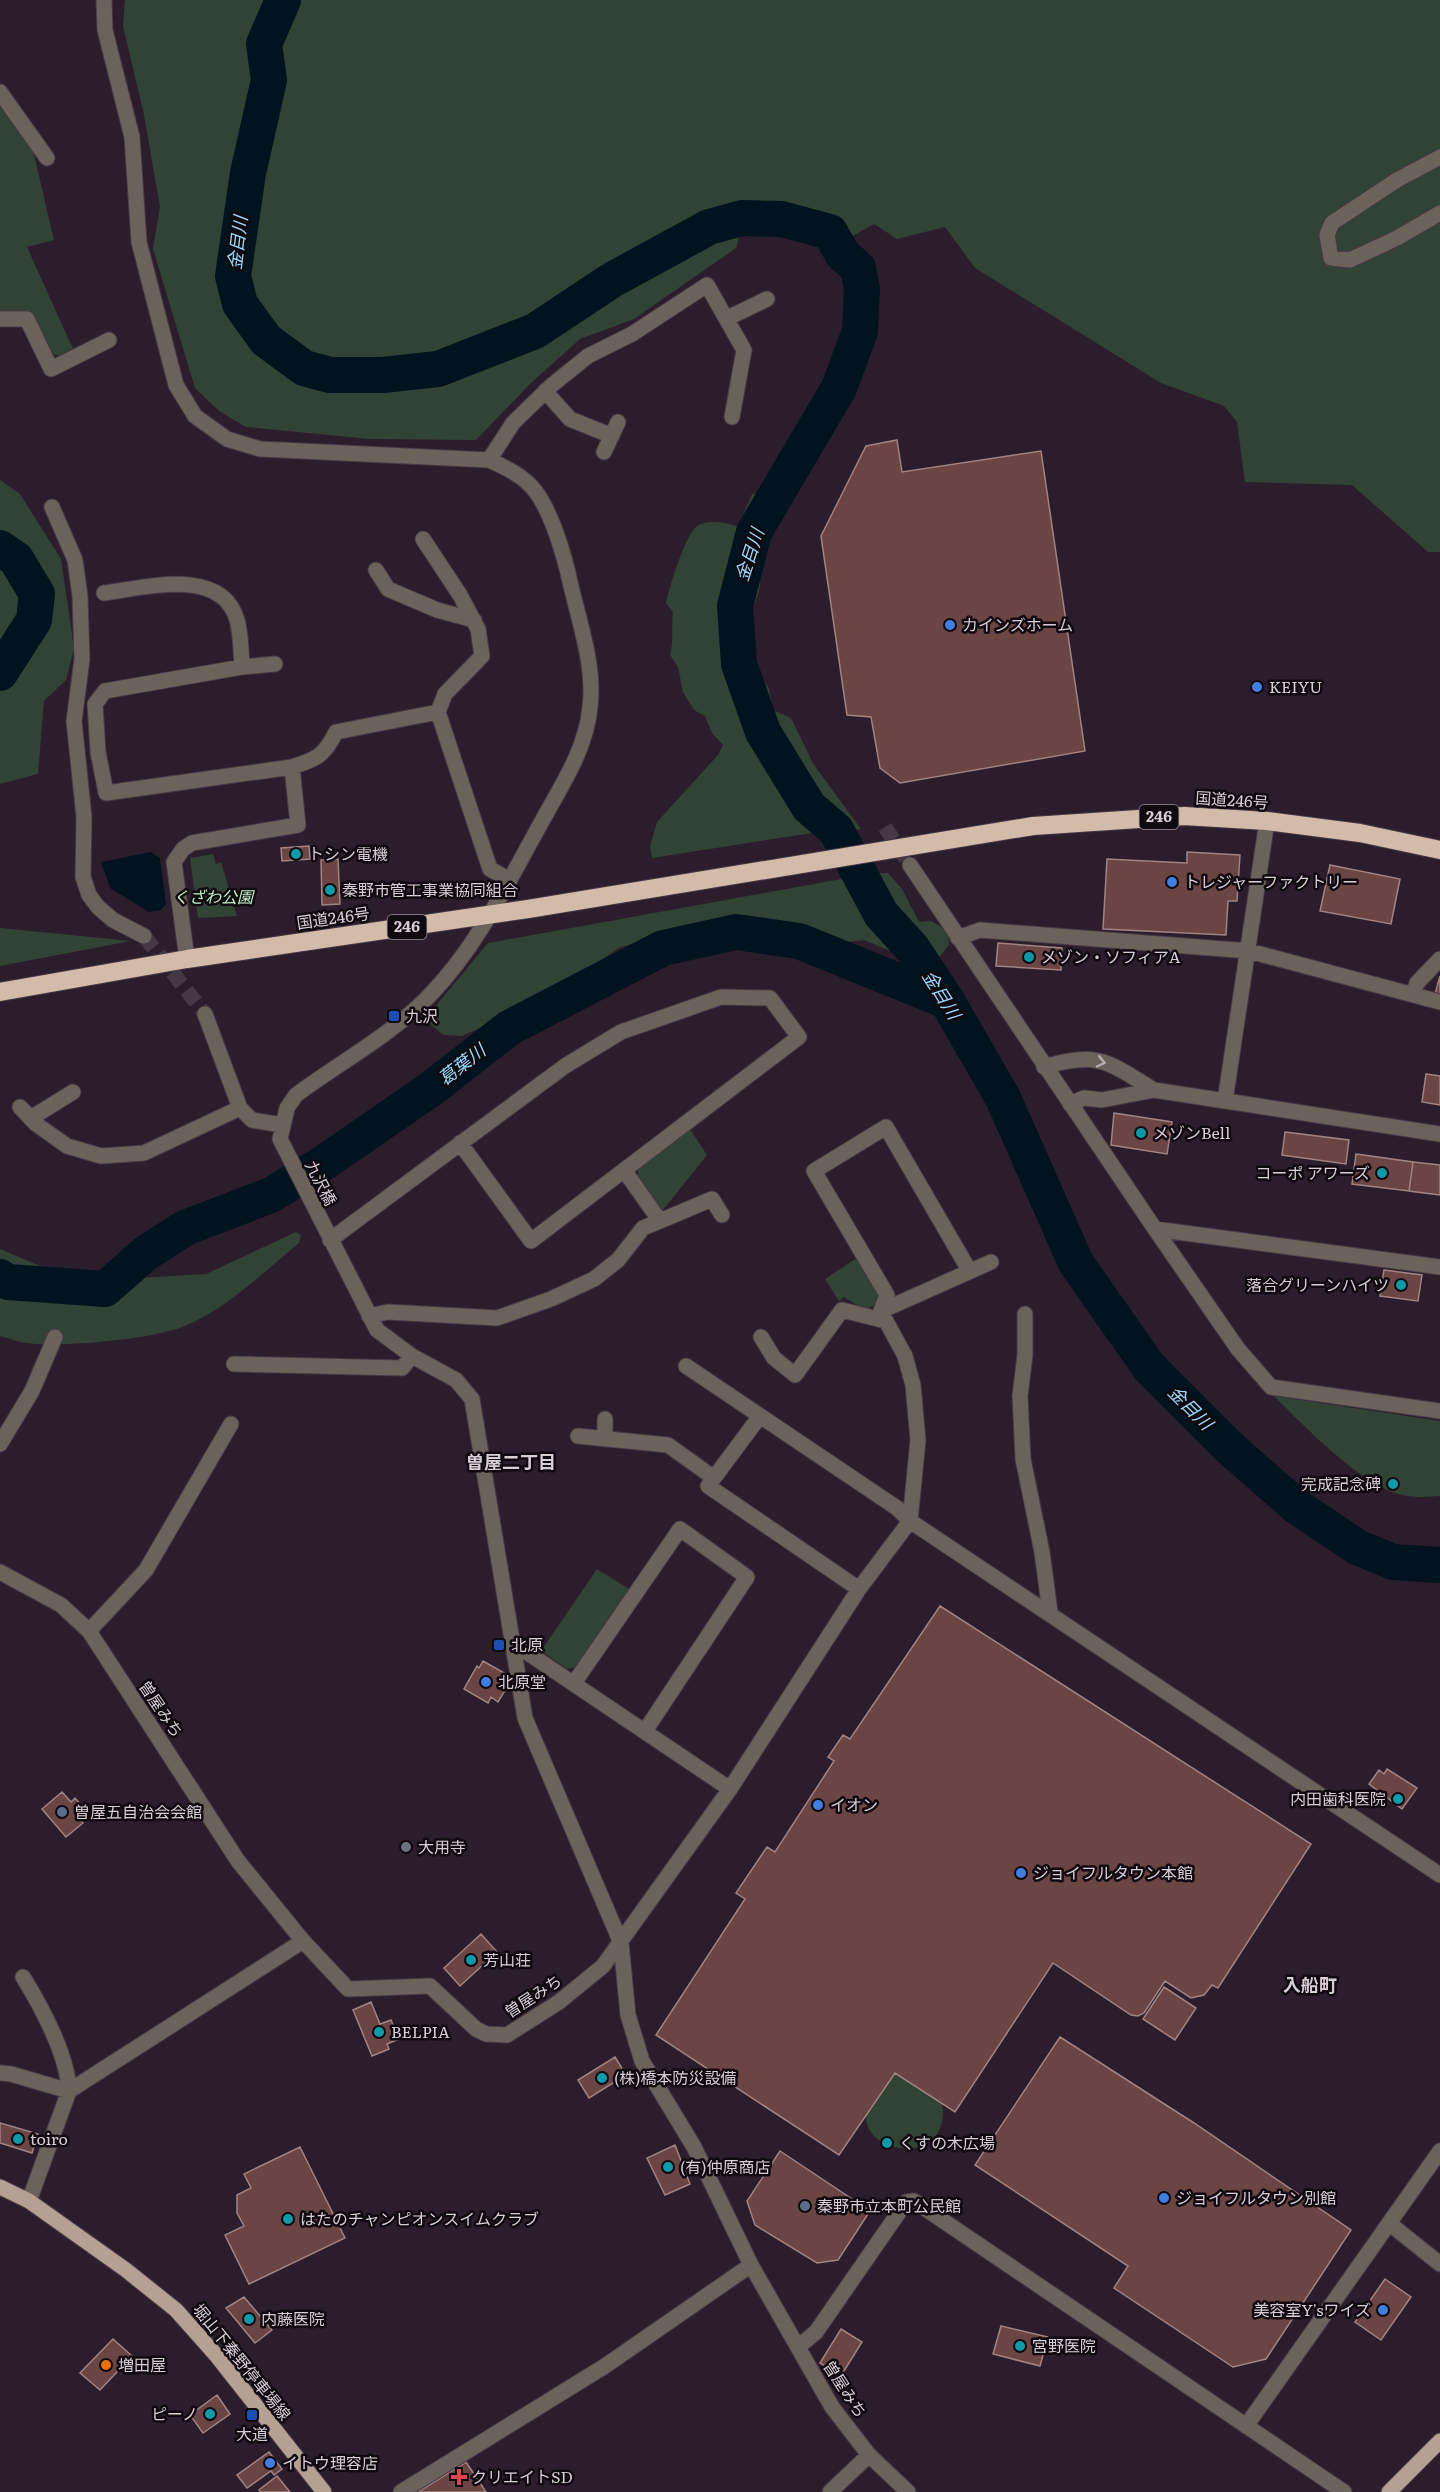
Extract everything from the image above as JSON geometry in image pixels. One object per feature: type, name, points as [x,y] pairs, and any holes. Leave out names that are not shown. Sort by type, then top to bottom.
[{"type":"highway","name":"国道246号","points":[[0,992],[187,959],[490,914],[1033,826],[1184,816],[1267,821],[1360,833],[1440,850]]},
{"type":"main road","name":"堀山下秦野停車場線","points":[[0,2187],[29,2201],[126,2270],[176,2310],[216,2355],[324,2492]]},
{"type":"main road","points":[[1389,2492],[1438,2447]]},
{"type":"street","points":[[104,0],[105,30],[132,137],[141,252],[176,385],[195,416],[227,439],[260,449],[489,460],[507,468],[531,486],[545,507],[569,576],[590,669],[590,707],[579,752],[490,914],[430,995],[351,1058],[296,1095],[287,1108],[282,1125],[252,1120],[240,1108],[205,1014]]},
{"type":"street","points":[[0,92],[47,158]]},
{"type":"street","points":[[1440,157],[1398,180],[1332,223],[1326,235],[1331,258],[1350,260],[1397,238],[1440,213]]},
{"type":"street","points":[[489,460],[513,423],[545,391],[588,356],[632,334],[706,285],[728,318],[744,350],[732,417]]},
{"type":"street","points":[[728,318],[767,299]]},
{"type":"street","points":[[0,319],[27,319],[51,369],[109,340]]},
{"type":"street","points":[[545,391],[570,419],[615,429],[604,452]]},
{"type":"street","points":[[52,507],[75,560],[80,596],[82,659],[74,721],[79,754],[85,844],[82,857],[83,877],[89,895],[113,920],[144,936]]},
{"type":"street","points":[[423,539],[478,629],[482,656],[445,694],[438,712],[490,868],[510,880]]},
{"type":"street","points":[[376,570],[388,589],[437,610],[474,620]]},
{"type":"street","points":[[104,593],[188,583],[209,588],[223,597],[237,619],[242,667]]},
{"type":"street","points":[[275,663],[105,691],[95,704],[98,752],[106,793],[292,767],[314,760],[327,750],[336,732],[438,712]]},
{"type":"street","points":[[79,754],[98,752]]},
{"type":"street","points":[[187,959],[174,862],[183,849],[192,843],[298,825],[292,767]]},
{"type":"street","points":[[1225,1101],[1267,821]]},
{"type":"street","points":[[910,865],[1155,1229],[1238,1349],[1271,1388],[1440,1411]]},
{"type":"street","points":[[958,938],[980,930],[1249,951],[1440,1002]]},
{"type":"street","points":[[1413,995],[1417,983],[1440,959]]},
{"type":"street","points":[[330,1240],[460,1143],[566,1066],[621,1032],[721,997],[770,998],[798,1037],[531,1241],[460,1143]]},
{"type":"street","points":[[1044,1067],[1073,1058],[1106,1061],[1155,1090]]},
{"type":"street","points":[[1070,1104],[1084,1098],[1102,1100],[1155,1090],[1440,1134]]},
{"type":"street","points":[[73,1092],[26,1113],[67,1146],[101,1156],[144,1154],[240,1108]]},
{"type":"street","name":"九沢橋","points":[[282,1125],[280,1139],[288,1158],[377,1330],[412,1356],[456,1380],[472,1399],[525,1718],[621,1943]]},
{"type":"street","points":[[621,1943],[730,1789],[859,1589],[910,1521],[918,1440],[913,1385],[904,1356],[884,1316],[887,1295],[814,1171],[886,1127],[969,1270]]},
{"type":"street","points":[[624,1170],[660,1221]]},
{"type":"street","points":[[369,1316],[388,1312],[497,1318],[551,1299],[594,1279],[618,1260],[643,1228],[712,1199],[722,1215]]},
{"type":"street","points":[[1155,1229],[1440,1267]]},
{"type":"street","points":[[761,1337],[774,1358],[795,1375],[842,1310],[884,1316],[969,1270],[991,1262]]},
{"type":"street","points":[[1025,1314],[1025,1355],[1020,1396],[1023,1459],[1042,1552],[1050,1612]]},
{"type":"street","points":[[0,1444],[32,1390],[55,1337]]},
{"type":"street","points":[[234,1364],[402,1368],[412,1356]]},
{"type":"street","points":[[686,1366],[897,1508],[910,1521],[1050,1612],[1440,1875]]},
{"type":"street","points":[[760,1416],[708,1486],[859,1589]]},
{"type":"street","points":[[605,1419],[605,1439]]},
{"type":"street","points":[[89,1631],[146,1570],[231,1424]]},
{"type":"street","points":[[578,1436],[668,1446],[714,1478]]},
{"type":"street","points":[[574,1683],[680,1529],[747,1577],[645,1731]]},
{"type":"street","name":"曽屋みち","points":[[0,1572],[62,1605],[89,1631],[238,1861],[303,1941],[348,1989],[430,1986],[476,2029],[486,2034],[507,2035],[580,1986],[603,1966],[621,1943]]},
{"type":"street","points":[[513,1643],[730,1789]]},
{"type":"street","points":[[0,2073],[11,2074],[69,2091],[303,1941]]},
{"type":"street","name":"曽屋みち","points":[[621,1943],[628,2015],[642,2061],[694,2147],[751,2265],[832,2407],[869,2455],[908,2492]]},
{"type":"street","points":[[23,1977],[36,1997],[68,2074],[69,2091],[29,2201]]},
{"type":"street","points":[[1246,2426],[1440,2151]]},
{"type":"street","points":[[798,2347],[816,2332],[906,2202],[915,2201],[1344,2492]]},
{"type":"street","points":[[1390,2224],[1440,2264]]},
{"type":"street","points":[[401,2492],[605,2366],[751,2265]]},
{"type":"street","points":[[830,2492],[869,2455]]},
{"type":"green space","points":[[125,0],[1440,0],[1440,552],[1428,552],[1352,485],[1245,482],[1237,422],[1224,406],[1161,383],[975,268],[945,227],[897,239],[874,224],[828,250],[799,235],[741,231],[736,248],[634,319],[580,339],[531,383],[476,440],[370,439],[246,427],[219,411],[195,388],[153,249],[160,207],[144,115],[123,26]]},
{"type":"green space","points":[[0,104],[32,146],[54,240],[27,247],[73,349],[59,356],[50,353],[31,311],[0,311]]},
{"type":"green space","points":[[0,480],[20,494],[61,559],[74,648],[66,680],[44,701],[38,774],[0,784]]},
{"type":"green space","points":[[775,491],[760,573],[759,591],[747,616],[759,676],[769,688],[773,710],[791,718],[814,765],[861,829],[819,832],[652,858],[650,846],[657,822],[718,755],[723,745],[712,733],[705,716],[694,710],[683,692],[678,667],[670,655],[673,612],[666,603],[682,551],[692,532],[700,524],[711,522],[738,526],[752,494]]},
{"type":"green space","name":"くざわ公園","points":[[213,854],[216,864],[221,862],[237,916],[198,918],[190,858]]},
{"type":"green space","points":[[888,873],[902,889],[919,922],[931,921],[948,931],[949,945],[937,960],[919,963],[864,940],[847,942],[777,922],[726,922],[620,947],[562,988],[521,1010],[462,1036],[443,1035],[428,1022],[439,1002],[488,943],[869,874]]},
{"type":"green space","points":[[0,928],[131,941],[0,966]]},
{"type":"green space","points":[[690,1129],[707,1155],[663,1210],[638,1177],[638,1167]]},
{"type":"green space","points":[[296,1232],[301,1235],[299,1243],[245,1289],[216,1310],[171,1331],[130,1338],[61,1344],[26,1343],[0,1336],[0,1249],[52,1271],[137,1278],[206,1274]]},
{"type":"green space","points":[[857,1258],[878,1295],[876,1304],[865,1310],[844,1297],[839,1301],[825,1279]]},
{"type":"green space","points":[[1274,1396],[1440,1421],[1440,1496],[1414,1497],[1382,1488],[1332,1452]]},
{"type":"green space","points":[[597,1569],[629,1589],[577,1667],[567,1669],[541,1651]]},
{"type":"green space","points":[[901,2073],[941,2097],[942,2123],[933,2139],[918,2147],[900,2148],[883,2142],[870,2131],[866,2115],[874,2096],[882,2085],[888,2079]]},
{"type":"water","points":[[151,852],[160,858],[166,904],[161,910],[149,912],[110,888],[101,862]]},
{"type":"building","name":"カインズホーム","points":[[897,440],[902,472],[1041,451],[1085,751],[900,783],[880,768],[871,717],[847,715],[821,536],[866,446]]},
{"type":"building","name":"トシン電機","points":[[309,846],[310,859],[282,861],[281,848]]},
{"type":"building","name":"トレジャーファクトリー","points":[[1187,852],[1240,855],[1237,901],[1228,901],[1226,935],[1103,929],[1107,859],[1187,863]]},
{"type":"building","name":"秦野市管工事業協同組合","points":[[338,859],[340,904],[322,905],[321,860]]},
{"type":"building","points":[[1330,865],[1400,879],[1391,924],[1320,911]]},
{"type":"building","name":"メゾン・ソフィアA","points":[[998,943],[1062,948],[1061,970],[996,966]]},
{"type":"building","points":[[1440,976],[1440,995],[1435,994]]},
{"type":"building","points":[[1426,1074],[1440,1076],[1440,1105],[1422,1102]]},
{"type":"building","name":"メゾンBell","points":[[1114,1113],[1172,1122],[1167,1154],[1111,1145]]},
{"type":"building","points":[[1285,1132],[1349,1140],[1346,1164],[1282,1155]]},
{"type":"building","name":"コーポ アワーズ","points":[[1356,1154],[1413,1162],[1409,1191],[1352,1184]]},
{"type":"building","name":"コーポ アワーズ","points":[[1413,1162],[1440,1165],[1440,1195],[1409,1191]]},
{"type":"building","name":"落合グリーンハイツ","points":[[1384,1270],[1422,1275],[1418,1301],[1380,1296]]},
{"type":"building","name":"ジョイフルタウン本館","points":[[940,1606],[1311,1844],[1218,1988],[1212,1985],[1204,1995],[1191,1998],[1165,1981],[1144,2013],[1138,2016],[1131,2015],[1053,1963],[955,2112],[895,2073],[839,2155],[656,2035],[745,1899],[736,1893],[767,1847],[775,1852],[834,1761],[828,1757],[843,1735],[850,1739]]},
{"type":"building","name":"北原堂","points":[[483,1661],[506,1674],[502,1680],[509,1684],[498,1702],[491,1697],[488,1703],[464,1689],[477,1666],[479,1668]]},
{"type":"building","name":"内田歯科医院","points":[[1387,1769],[1417,1788],[1402,1809],[1369,1784],[1379,1770],[1384,1774]]},
{"type":"building","name":"曽屋五自治会会館","points":[[62,1792],[71,1802],[75,1798],[82,1806],[78,1810],[83,1815],[79,1819],[83,1823],[66,1837],[42,1809]]},
{"type":"building","name":"芳山荘","points":[[481,1934],[497,1952],[460,1986],[444,1968]]},
{"type":"building","points":[[1164,1987],[1196,2008],[1175,2040],[1143,2019]]},
{"type":"building","name":"BELPIA","points":[[371,2002],[380,2024],[391,2020],[399,2039],[387,2044],[389,2049],[372,2056],[353,2010]]},
{"type":"building","name":"ジョイフルタウン別館","points":[[1060,2037],[1194,2123],[1351,2230],[1266,2359],[1233,2367],[1114,2288],[1128,2266],[975,2165]]},
{"type":"building","name":"(株)橋本防災設備","points":[[615,2057],[626,2075],[589,2098],[578,2080]]},
{"type":"building","name":"toiro","points":[[0,2123],[38,2134],[32,2153],[0,2143]]},
{"type":"building","name":"(有)仲原商店","points":[[675,2145],[690,2184],[665,2195],[647,2158]]},
{"type":"building","name":"はたのチャンピオンスイムクラブ","points":[[300,2147],[345,2238],[249,2284],[225,2235],[244,2226],[237,2213],[237,2195],[251,2188],[244,2174]]},
{"type":"building","name":"秦野市立本町公民館","points":[[780,2151],[870,2211],[838,2260],[817,2263],[755,2225],[747,2201]]},
{"type":"building","name":"美容室Y'sワイズ","points":[[1385,2279],[1411,2297],[1381,2340],[1355,2322]]},
{"type":"building","name":"内藤医院","points":[[244,2297],[272,2330],[255,2343],[226,2308]]},
{"type":"building","name":"宮野医院","points":[[1001,2326],[1048,2337],[1040,2366],[993,2354]]},
{"type":"building","points":[[841,2329],[862,2342],[841,2376],[820,2363]]},
{"type":"building","name":"増田屋","points":[[113,2339],[132,2356],[100,2390],[80,2373]]},
{"type":"building","name":"ピーノ","points":[[217,2395],[230,2414],[203,2433],[190,2415]]},
{"type":"building","points":[[269,2452],[282,2469],[274,2475],[271,2471],[247,2488],[237,2475]]},
{"type":"building","name":"クリエイトSD","points":[[466,2462],[486,2492],[418,2492]]},
{"type":"building","points":[[277,2476],[290,2492],[260,2492],[259,2490]]},
{"type":"waterway","name":"金目川","points":[[283,0],[264,44],[269,80],[248,173],[233,276],[240,304],[266,340],[304,368],[330,375],[383,375],[438,369],[535,331],[612,280],[709,227],[742,218],[782,219],[830,232],[843,255],[858,268],[862,289],[860,331],[839,388],[754,532],[735,606],[739,664],[763,732],[809,807],[836,830],[881,914],[912,948],[947,1001],[1003,1098],[1076,1263],[1149,1367],[1230,1448],[1296,1506],[1357,1547],[1393,1562],[1440,1565]]},
{"type":"waterway","name":"葛葉川","points":[[0,548],[16,559],[37,594],[34,620],[0,673]]},
{"type":"waterway","name":"葛葉川","points":[[0,1277],[8,1282],[105,1289],[146,1253],[185,1228],[271,1195],[325,1162],[431,1089],[509,1028],[663,948],[736,932],[799,941],[947,1001]]},
{"type":"tunnel","points":[[885,827],[910,865]]},
{"type":"tunnel","points":[[144,936],[205,1014]]},
{"type":"place","name":"カインズホーム","points":[[950,625]]},
{"type":"place","name":"KEIYU","points":[[1257,687]]},
{"type":"place","name":"トシン電機","points":[[296,854]]},
{"type":"place","name":"トレジャーファクトリー","points":[[1172,882]]},
{"type":"place","name":"秦野市管工事業協同組合","points":[[330,890]]},
{"type":"place","name":"メゾン・ソフィアA","points":[[1029,957]]},
{"type":"place","name":"九沢","points":[[394,1016]]},
{"type":"place","name":"メゾンBell","points":[[1141,1133]]},
{"type":"place","name":"コーポ アワーズ","points":[[1382,1173]]},
{"type":"place","name":"落合グリーンハイツ","points":[[1401,1285]]},
{"type":"place","name":"完成記念碑","points":[[1393,1484]]},
{"type":"place","name":"北原","points":[[499,1645]]},
{"type":"place","name":"北原堂","points":[[486,1682]]},
{"type":"place","name":"内田歯科医院","points":[[1398,1799]]},
{"type":"place","name":"イオン","points":[[818,1805]]},
{"type":"place","name":"曽屋五自治会会館","points":[[62,1812]]},
{"type":"place","name":"大用寺","points":[[406,1847]]},
{"type":"place","name":"ジョイフルタウン本館","points":[[1021,1873]]},
{"type":"place","name":"芳山荘","points":[[471,1960]]},
{"type":"place","name":"BELPIA","points":[[379,2032]]},
{"type":"place","name":"(株)橋本防災設備","points":[[602,2078]]},
{"type":"place","name":"toiro","points":[[18,2139]]},
{"type":"place","name":"くすの木広場","points":[[887,2143]]},
{"type":"place","name":"(有)仲原商店","points":[[668,2167]]},
{"type":"place","name":"ジョイフルタウン別館","points":[[1164,2198]]},
{"type":"place","name":"秦野市立本町公民館","points":[[805,2206]]},
{"type":"place","name":"はたのチャンピオンスイムクラブ","points":[[288,2219]]},
{"type":"place","name":"美容室Y'sワイズ","points":[[1383,2310]]},
{"type":"place","name":"内藤医院","points":[[249,2319]]},
{"type":"place","name":"宮野医院","points":[[1020,2346]]},
{"type":"place","name":"増田屋","points":[[106,2365]]},
{"type":"place","name":"ピーノ","points":[[210,2414]]},
{"type":"place","name":"大道","points":[[252,2415]]},
{"type":"place","name":"イトウ理容店","points":[[270,2463]]},
{"type":"place","name":"クリエイトSD","points":[[459,2477]]},
{"type":"district","name":"曽屋二丁目","points":[[511,1463]]},
{"type":"district","name":"入船町","points":[[1310,1986]]}]
